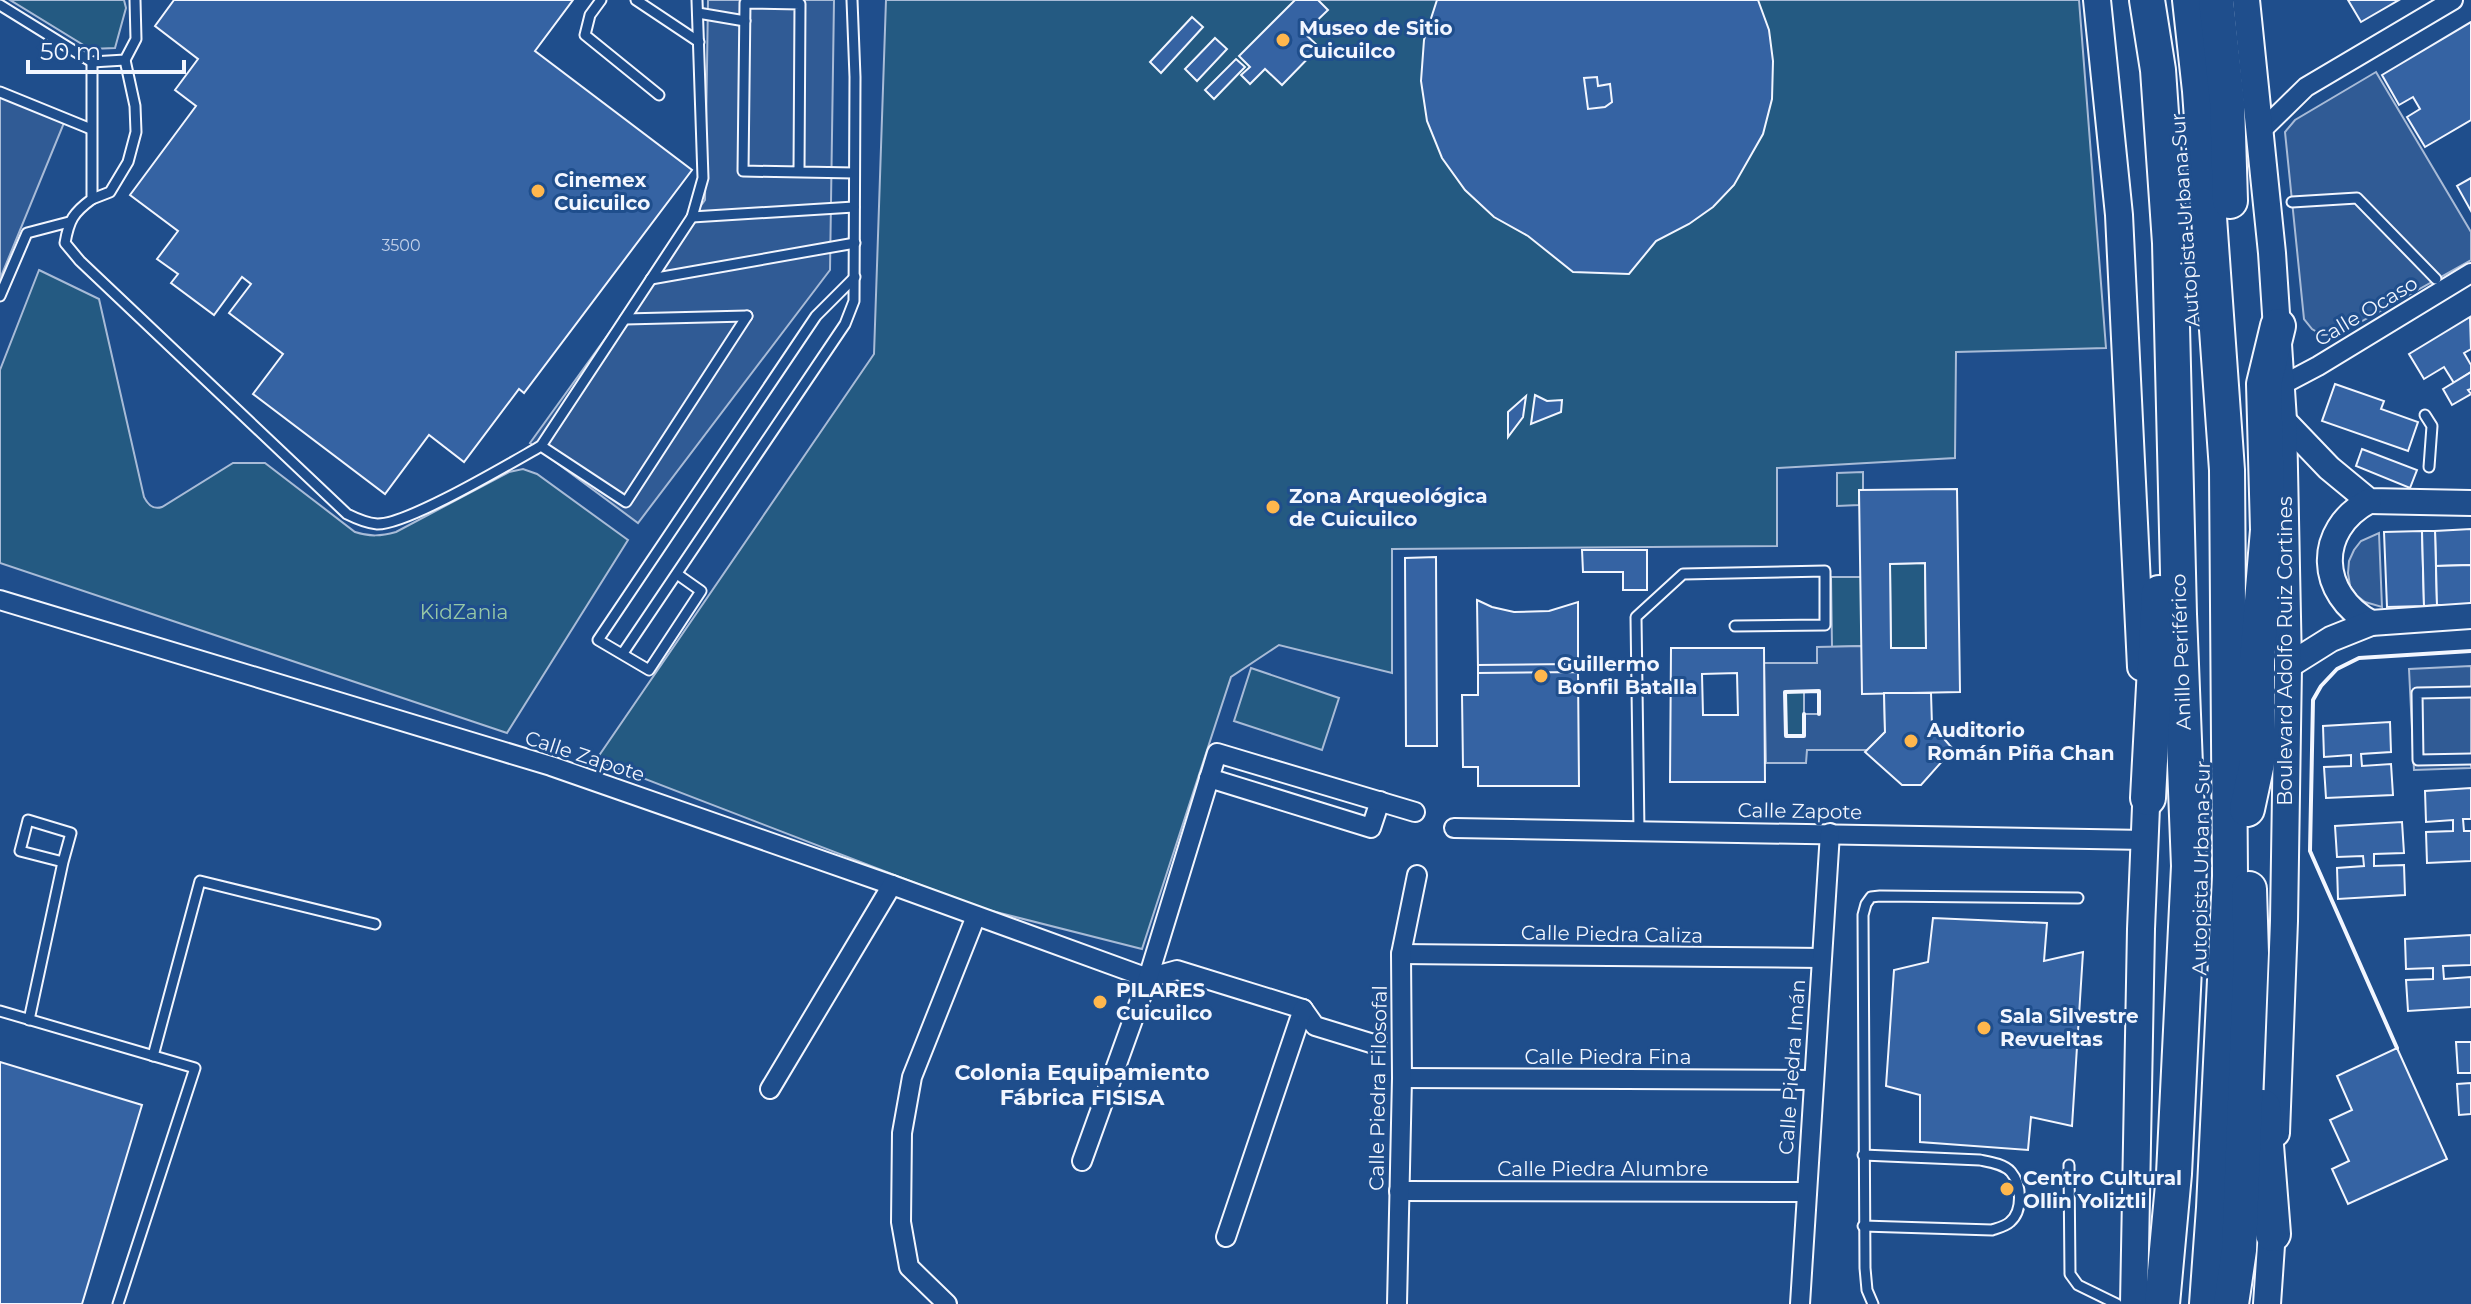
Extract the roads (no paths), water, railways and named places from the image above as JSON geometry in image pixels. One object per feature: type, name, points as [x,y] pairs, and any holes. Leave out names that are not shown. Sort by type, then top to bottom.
[{"type":"highway","name":"Anillo Periférico","points":[[2145,0],[2158,70],[2170,243],[2189,866],[2174,1174],[2162,1304]]},
{"type":"highway","name":"Autopista Urbana Sur","points":[[2166,0],[2192,270],[2203,684],[2200,1009],[2179,1304]]},
{"type":"highway","name":"Autopista Urbana Sur","points":[[2190,0],[2200,91],[2227,470],[2230,876],[2207,1304]]},
{"type":"highway","points":[[2216,0],[2227,102],[2251,953],[2273,1234]]},
{"type":"highway","points":[[2247,809],[2257,763],[2257,660],[2268,530],[2264,384],[2278,326]]},
{"type":"highway","points":[[2148,798],[2172,345]]},
{"type":"highway","points":[[2231,1304],[2239,1250],[2251,953]]},
{"type":"main road","points":[[2097,0],[2119,215],[2148,798],[2141,945],[2134,1304]]},
{"type":"main road","name":"Boulevard Adolfo Ruiz Cortines","points":[[2246,0],[2282,385],[2288,666],[2284,921],[2273,1234],[2267,1304]]},
{"type":"street","points":[[2260,132],[2306,87],[2453,0]]},
{"type":"street","name":"Calle Ocaso","points":[[2282,385],[2471,273]]},
{"type":"street","points":[[2283,420],[2329,468],[2369,501]]},
{"type":"street","points":[[2371,623],[2358,616],[2338,594],[2330,566],[2333,539],[2339,527],[2357,507],[2369,501],[2471,503]]},
{"type":"street","name":"Calle Zapote","points":[[0,600],[551,766],[1148,978]]},
{"type":"street","points":[[2288,666],[2331,639],[2371,623],[2471,616]]},
{"type":"street","points":[[1082,1161],[1148,978],[1217,753],[1415,812]]},
{"type":"street","points":[[1209,778],[1371,828],[1380,801]]},
{"type":"street","name":"Calle Zapote","points":[[1454,828],[2146,840]]},
{"type":"street","name":"Calle Piedra Imán","points":[[1800,1304],[1830,833]]},
{"type":"street","name":"Calle Piedra Filosofal","points":[[1397,1304],[1402,1078],[1401,954],[1417,875]]},
{"type":"street","points":[[770,1089],[892,885]]},
{"type":"street","points":[[947,1304],[909,1267],[901,1222],[902,1133],[912,1077],[976,916]]},
{"type":"street","name":"Calle Piedra Caliza","points":[[1401,954],[1821,958]]},
{"type":"street","points":[[1148,978],[1177,970],[1303,1009],[1315,1026],[1377,1045]]},
{"type":"street","points":[[1226,1237],[1303,1009]]},
{"type":"street","name":"Calle Piedra Fina","points":[[1402,1078],[1814,1080]]},
{"type":"street","name":"Calle Piedra Alumbre","points":[[1399,1191],[1807,1192]]},
{"type":"lane","points":[[135,0],[136,39],[125,60],[135,106],[136,132],[128,162],[110,192],[92,199],[69,222],[65,243],[80,261],[347,514],[360,521],[379,524],[405,519],[541,446],[692,217],[703,178],[697,0]]},
{"type":"lane","points":[[601,0],[590,15],[585,35],[659,95]]},
{"type":"lane","points":[[636,0],[699,42]]},
{"type":"lane","points":[[623,653],[845,324],[854,301],[855,77],[852,0]]},
{"type":"lane","points":[[799,171],[800,4],[745,3],[743,171],[854,173]]},
{"type":"lane","points":[[0,5],[92,62],[125,60]]},
{"type":"lane","points":[[698,13],[745,21]]},
{"type":"lane","points":[[92,62],[92,199]]},
{"type":"lane","points":[[0,92],[91,129]]},
{"type":"lane","points":[[2292,202],[2357,198],[2436,279]]},
{"type":"lane","points":[[692,217],[854,207]]},
{"type":"lane","points":[[0,296],[27,233],[69,222]]},
{"type":"lane","points":[[651,279],[855,243]]},
{"type":"lane","points":[[677,574],[701,591],[649,670],[598,640],[816,316],[855,277]]},
{"type":"lane","points":[[541,446],[626,502],[747,316],[625,319]]},
{"type":"lane","points":[[2425,415],[2432,426],[2429,467]]},
{"type":"lane","points":[[1639,831],[1636,617],[1683,574],[1825,571],[1825,625],[1735,626]]},
{"type":"lane","points":[[2471,692],[2417,693],[2418,760],[2471,759]]},
{"type":"lane","points":[[29,1020],[71,833],[28,820],[20,851],[63,862]]},
{"type":"lane","points":[[153,1056],[200,881],[375,924]]},
{"type":"lane","points":[[1873,1304],[1867,1290],[1863,1226],[1863,915],[1866,904],[1871,897],[2078,898]]},
{"type":"lane","points":[[0,1011],[195,1068],[118,1304]]},
{"type":"lane","points":[[1863,1155],[1980,1160],[1997,1164],[2011,1172],[2019,1189],[2018,1212],[2009,1224],[1992,1230],[1863,1226]]},
{"type":"lane","points":[[2069,1165],[2070,1274],[2078,1285],[2117,1304]]},
{"type":"place","name":"Museo de Sitio Cuicuilco","points":[[1283,40]]},
{"type":"place","name":"Cinemex Cuicuilco","points":[[538,191]]},
{"type":"place","name":"Zona Arqueológica de Cuicuilco","points":[[1273,507]]},
{"type":"place","name":"Guillermo Bonfil Batalla","points":[[1541,676]]},
{"type":"place","name":"Auditorio Román Piña Chan","points":[[1911,741]]},
{"type":"place","name":"PILARES Cuicuilco","points":[[1100,1002]]},
{"type":"place","name":"Sala Silvestre Revueltas","points":[[1984,1028]]},
{"type":"place","name":"Centro Cultural Ollin Yoliztli","points":[[2007,1189]]},
{"type":"district","name":"Colonia Equipamiento Fábrica FISISA","points":[[1082,1084]]},
{"type":"park label","name":"KidZania","points":[[464,612]]}]
